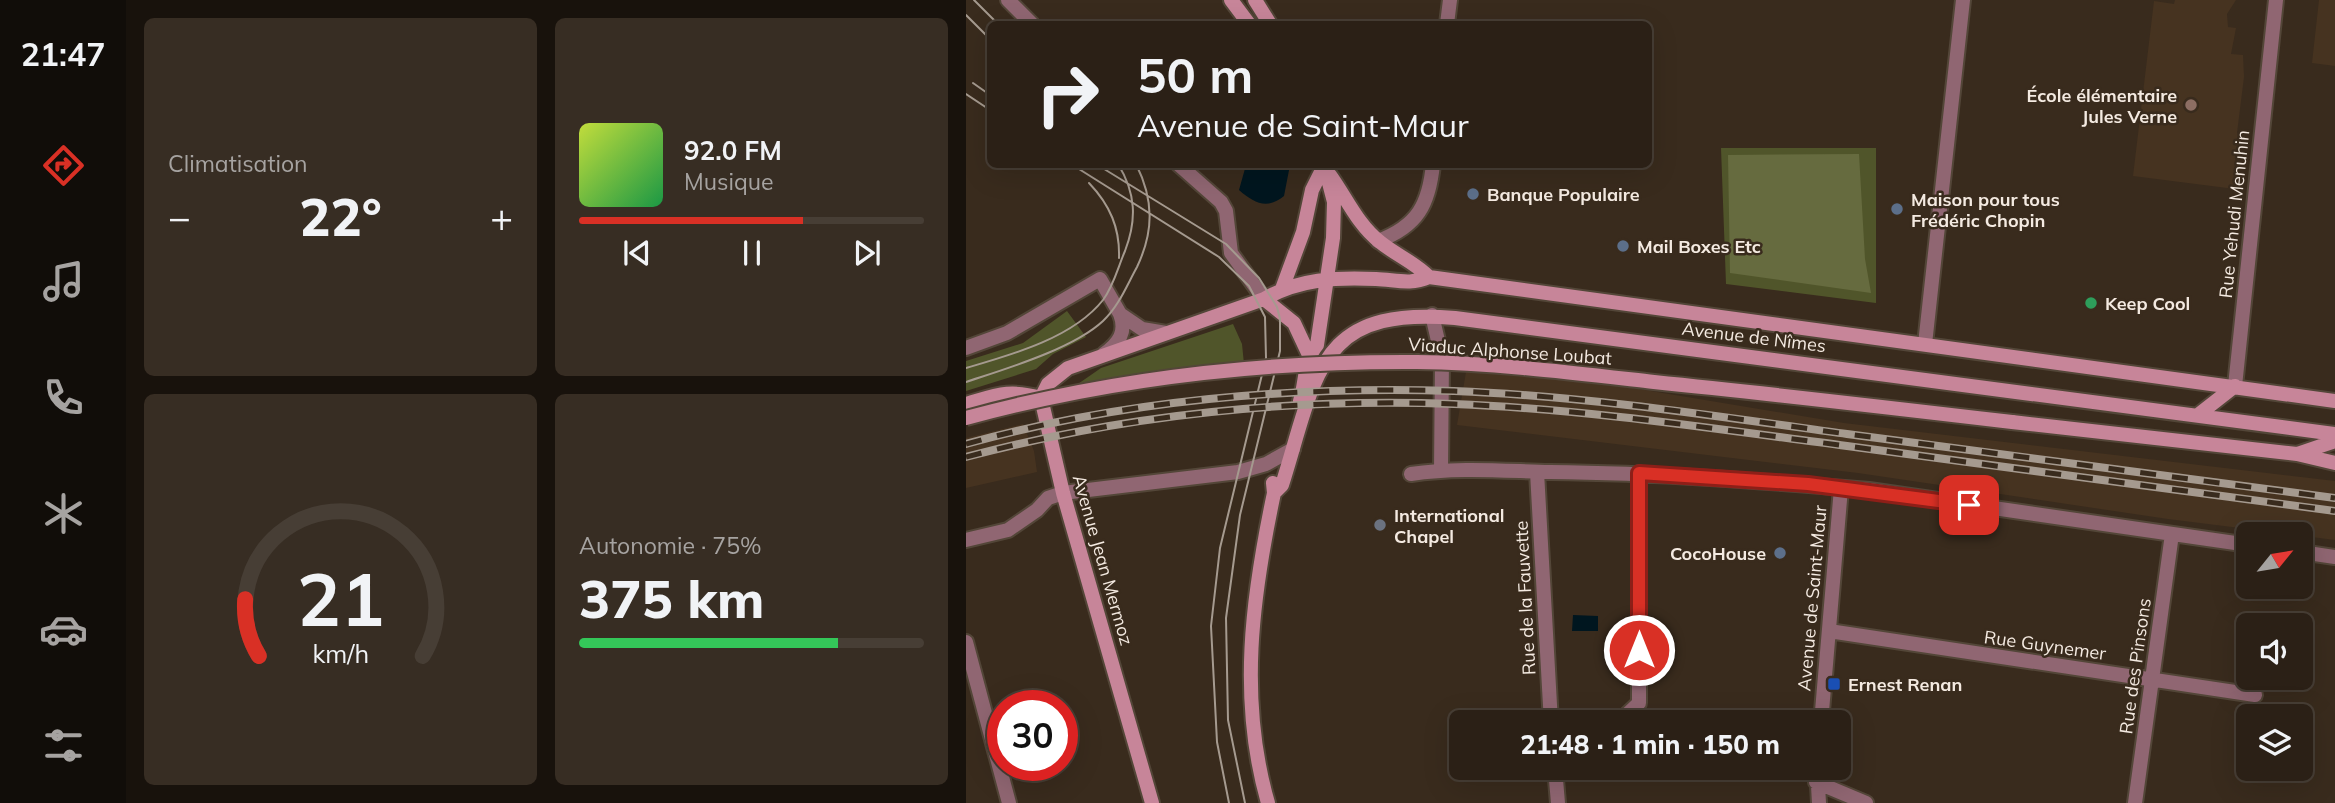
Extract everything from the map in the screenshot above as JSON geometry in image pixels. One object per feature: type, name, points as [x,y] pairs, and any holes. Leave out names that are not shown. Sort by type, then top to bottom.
[{"type":"main road","points":[[1231,0],[1247,21]]},
{"type":"main road","points":[[1255,0],[1268,21]]},
{"type":"main road","points":[[1282,289],[1303,232],[1312,190],[1323,168]]},
{"type":"main road","points":[[1309,355],[1317,345],[1329,278],[1334,202],[1325,168]]},
{"type":"main road","points":[[1326,168],[1360,223],[1378,241],[1417,264],[1429,277]]},
{"type":"main road","name":"Avenue de Nîmes","points":[[1100,356],[1264,299],[1282,289],[1329,278],[1387,280],[1412,284],[1429,277],[2335,401]]},
{"type":"main road","points":[[1264,299],[1294,323],[1309,355],[1306,383],[1287,453]]},
{"type":"main road","name":"Avenue de Nîmes","points":[[1268,803],[1255,747],[1249,657],[1256,585],[1274,493],[1282,485],[1287,453],[1333,347],[1351,332],[1383,319],[1405,315],[1432,316],[2335,434]]},
{"type":"main road","points":[[966,404],[1007,392],[1021,391],[1041,398],[1056,375],[1100,356]]},
{"type":"main road","name":"Viaduc Alphonse Loubat","points":[[966,418],[1089,390],[1180,375],[1296,365],[1418,362],[1605,377],[2297,454]]},
{"type":"main road","points":[[2198,415],[2235,386]]},
{"type":"main road","name":"Avenue Jean Mermoz","points":[[1041,398],[1063,493],[1152,803]]},
{"type":"main road","points":[[2297,454],[2335,441]]},
{"type":"main road","points":[[2297,454],[2335,463]]},
{"type":"street","points":[[1008,0],[1029,21]]},
{"type":"street","points":[[1447,21],[1450,0]]},
{"type":"street","points":[[1925,344],[1963,0]]},
{"type":"street","name":"Rue Yehudi Menuhin","points":[[2235,386],[2276,0]]},
{"type":"street","points":[[1183,168],[1214,195],[1226,211],[1231,253],[1264,299]]},
{"type":"street","points":[[1378,241],[1420,213],[1428,200],[1432,168]]},
{"type":"street","points":[[966,348],[1007,333],[1100,279],[1120,314],[1123,328],[1120,339],[1100,356]]},
{"type":"street","points":[[1120,314],[1142,329],[1166,333]]},
{"type":"street","points":[[1432,316],[1441,358],[1441,471]]},
{"type":"street","points":[[966,540],[1008,530],[1037,510],[1048,498],[1063,493],[1238,472],[1287,453]]},
{"type":"street","name":"Avenue de Saint-Maur","points":[[1411,474],[1441,471],[1639,473],[1841,488],[1822,710]]},
{"type":"street","name":"Rue de la Fauvette","points":[[1537,472],[1550,710]]},
{"type":"street","points":[[1632,710],[1639,704],[1639,473]]},
{"type":"street","points":[[1841,488],[2236,543]]},
{"type":"street","name":"Rue des Pinsons","points":[[2135,803],[2172,534]]},
{"type":"street","points":[[2314,554],[2335,557]]},
{"type":"street","name":"Rue Guynemer","points":[[1829,631],[2255,695]]},
{"type":"street","points":[[966,642],[1009,803]]},
{"type":"street","points":[[1556,780],[1558,803]]},
{"type":"street","points":[[1817,780],[1819,803]]},
{"type":"street","points":[[1825,780],[1866,803]]},
{"type":"shaded area","name":"École élémentaire Jules Verne","points":[[2175,0],[2236,0],[2227,14],[2228,27],[2236,28],[2231,54],[2243,55],[2244,77],[2237,133],[2241,134],[2235,189],[2133,176],[2154,1],[2174,4]]},
{"type":"shaded area","points":[[2319,0],[2335,0],[2335,66],[2312,63]]},
{"type":"shaded area","points":[[1467,366],[1627,387],[1844,423],[2335,481],[2335,540],[2314,537],[2314,522],[2236,522],[2236,528],[1858,473],[1457,425]]},
{"type":"shaded area","points":[[1023,424],[1034,451],[1037,472],[966,488],[966,438]]},
{"type":"green space","points":[[1721,148],[1876,148],[1876,303],[1726,284]]},
{"type":"green space","points":[[1859,154],[1865,259],[1871,293],[1730,273],[1728,155]]},
{"type":"green space","points":[[1067,311],[1086,337],[1053,354],[1036,369],[966,391],[966,361],[1023,343]]},
{"type":"green space","points":[[1233,324],[1242,344],[1244,364],[1075,386],[1101,368]]},
{"type":"water","points":[[1245,168],[1289,168],[1284,196],[1272,203],[1255,201],[1239,190]]},
{"type":"water","points":[[1573,615],[1598,616],[1598,631],[1572,631]]},
{"type":"tram line","points":[[974,0],[995,21]]},
{"type":"tram line","points":[[966,15],[987,36]]},
{"type":"tram line","points":[[973,83],[987,93]]},
{"type":"tram line","points":[[966,94],[987,108]]},
{"type":"tram line","points":[[1077,168],[1219,257],[1249,286],[1265,317],[1266,358],[1220,548],[1211,626],[1217,742],[1229,803]]},
{"type":"tram line","points":[[1102,168],[1226,244],[1259,278],[1277,307],[1280,319],[1280,351],[1240,515],[1226,618],[1228,720],[1245,803]]},
{"type":"tram line","points":[[966,368],[1021,351],[1058,335],[1075,325],[1103,300],[1113,282],[1132,228],[1131,196],[1120,168]]},
{"type":"tram line","points":[[966,382],[1038,357],[1074,341],[1103,321],[1114,309],[1137,267],[1147,241],[1149,203],[1138,168]]},
{"type":"tram line","points":[[1089,183],[1108,208],[1118,237],[1119,258]]},
{"type":"railway","points":[[966,444],[1086,416],[1208,399],[1331,391],[1454,391],[1552,397],[1650,408],[2335,498]]},
{"type":"railway","points":[[966,457],[1086,430],[1208,412],[1331,404],[1454,404],[1552,410],[1650,421],[2335,511]]},
{"type":"place","name":"École élémentaire Jules Verne","points":[[2191,105]]},
{"type":"place","name":"Banque Populaire","points":[[1473,194]]},
{"type":"place","name":"Maison pour tous Frédéric Chopin","points":[[1897,209]]},
{"type":"place","name":"Mail Boxes Etc","points":[[1623,246]]},
{"type":"place","name":"Keep Cool","points":[[2091,303]]},
{"type":"place","name":"International Chapel","points":[[1380,525]]},
{"type":"place","name":"CocoHouse","points":[[1780,553]]},
{"type":"place","name":"Ernest Renan","points":[[1834,684]]},
{"type":"route","points":[[1639,650],[1639,473],[1869,489],[1969,505]]}]
